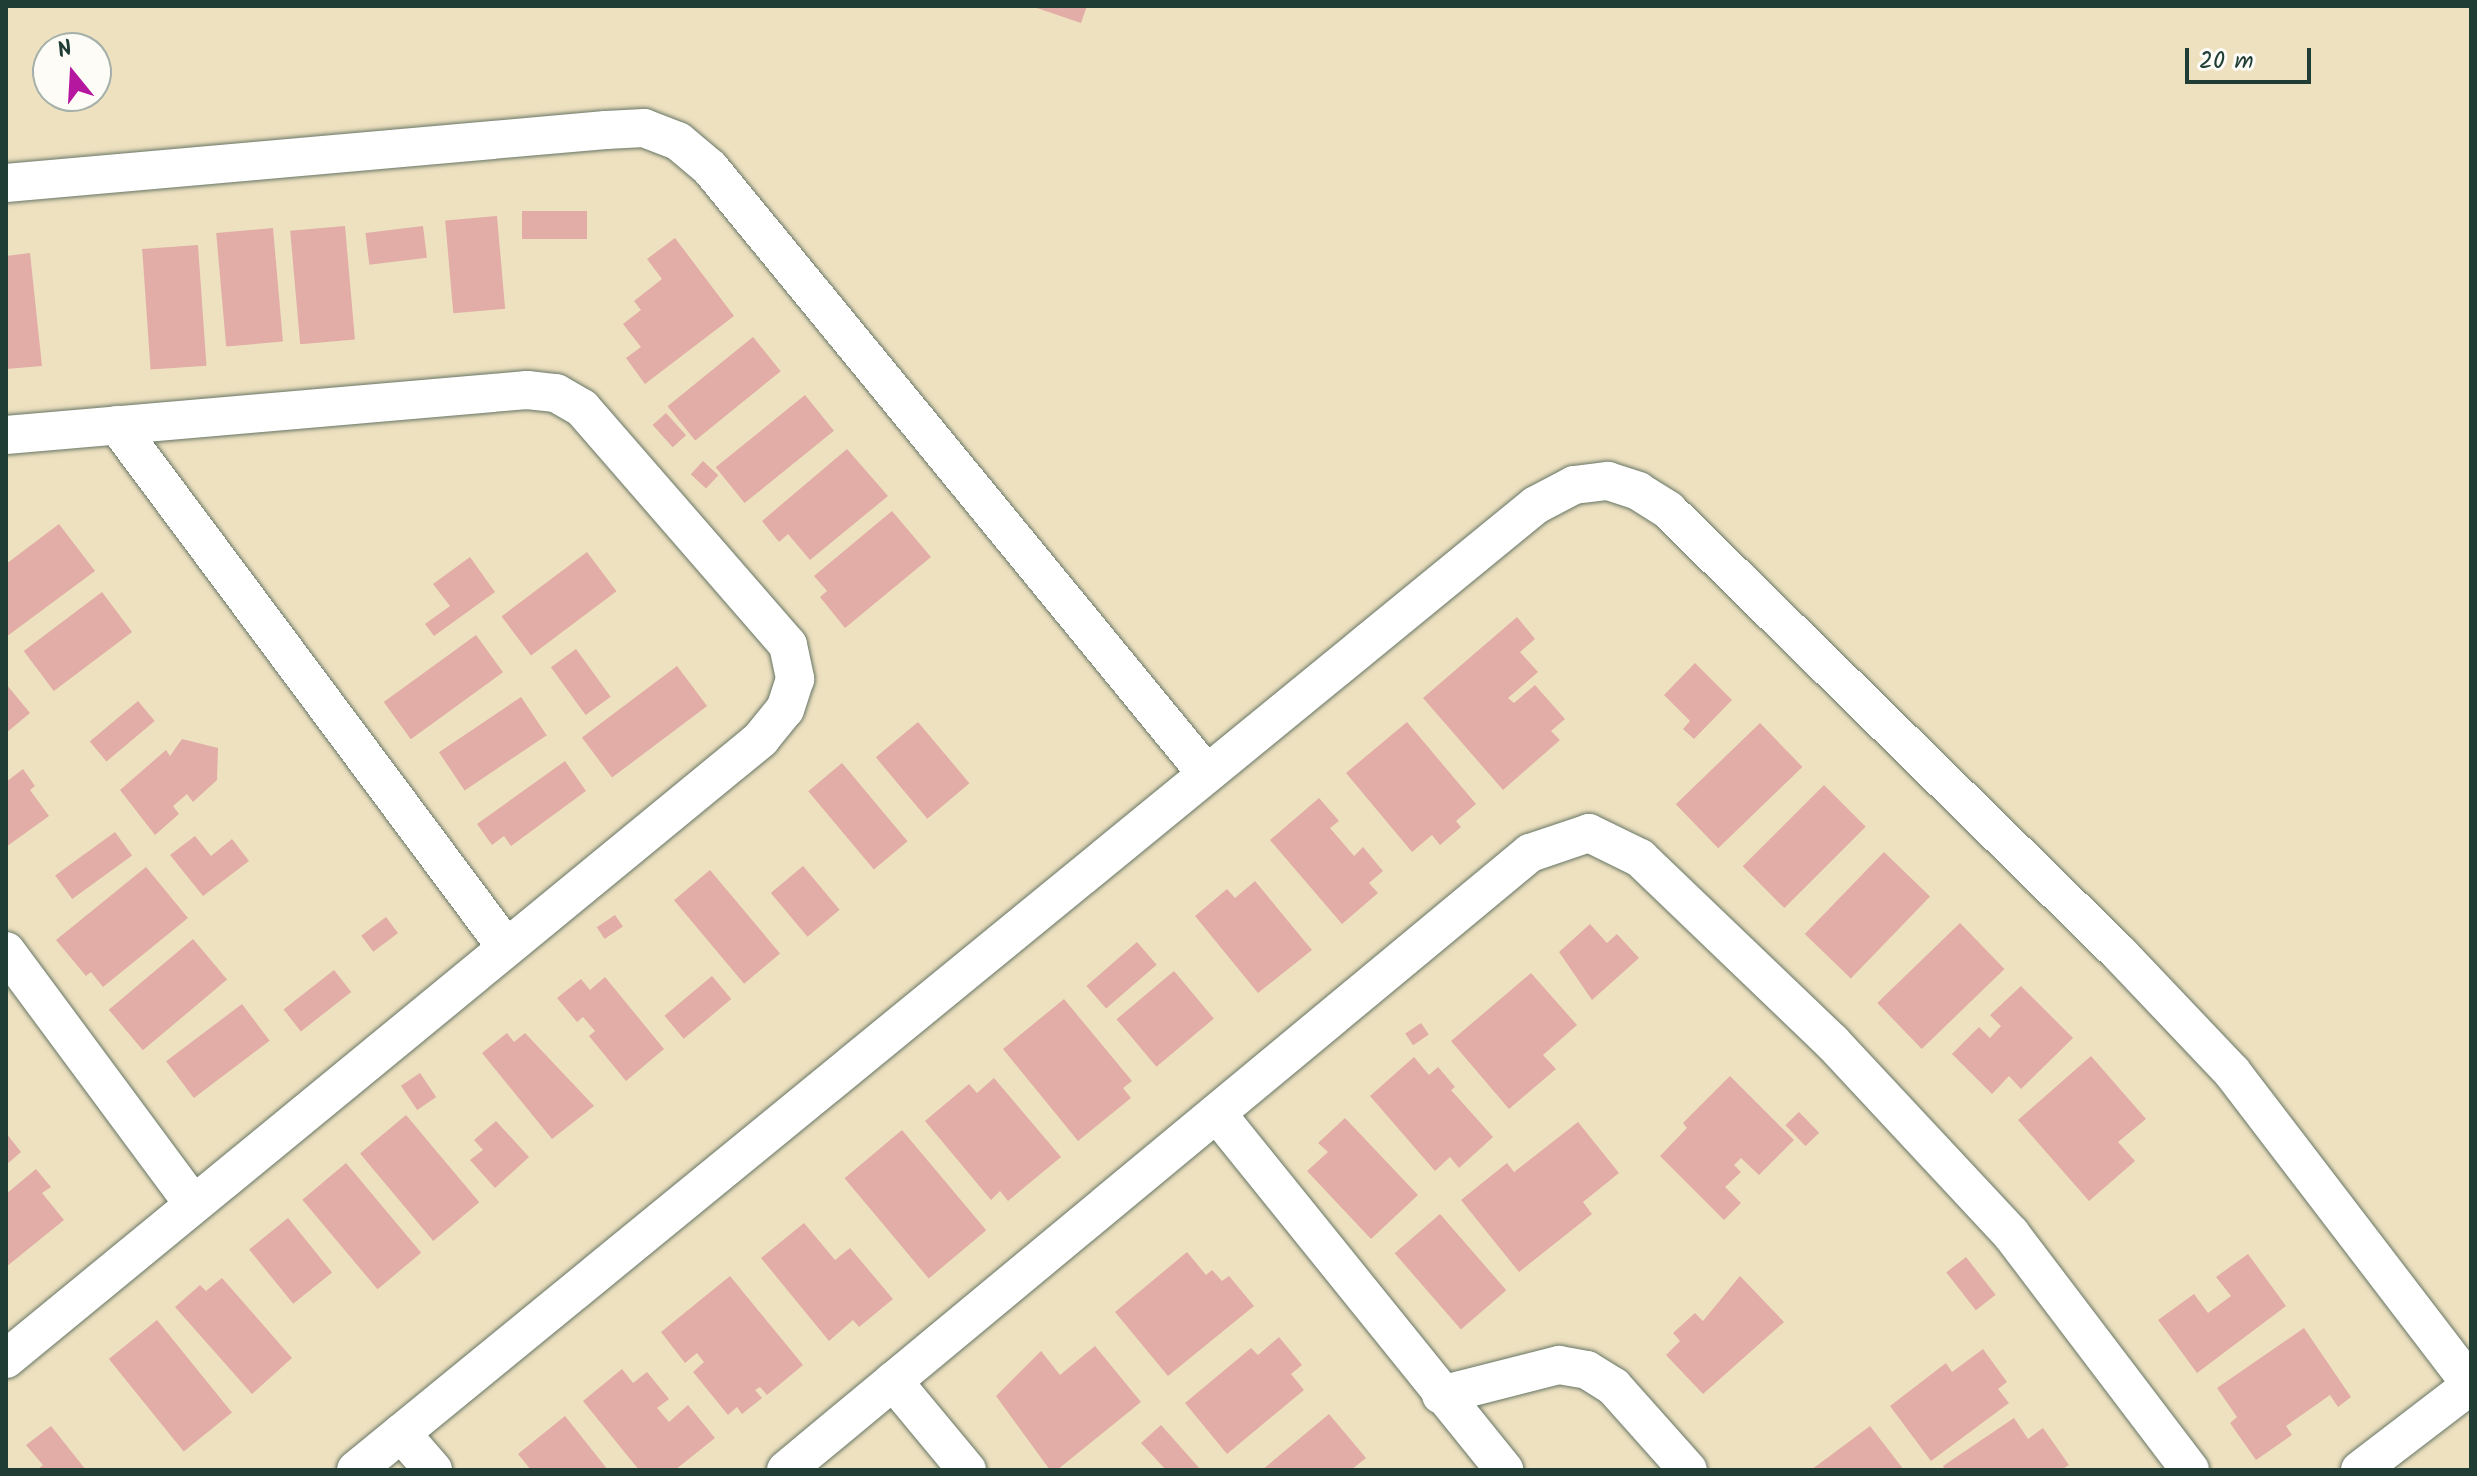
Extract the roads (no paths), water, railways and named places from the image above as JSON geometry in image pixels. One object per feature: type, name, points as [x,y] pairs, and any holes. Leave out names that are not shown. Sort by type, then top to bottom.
[{"type":"street","points":[[6,183],[606,130],[644,128],[678,141],[710,168],[1205,772]]},
{"type":"street","points":[[6,435],[527,390],[556,393],[582,408],[788,645],[795,679],[785,709],[761,739],[192,1202],[6,1359]]},
{"type":"street","points":[[117,425],[506,947]]},
{"type":"street","points":[[356,1470],[1205,772],[1536,505],[1574,485],[1608,481],[1638,491],[1668,510],[2120,954],[2232,1072],[2471,1385],[2360,1470]]},
{"type":"street","points":[[786,1470],[1218,1115],[1530,853],[1589,833],[1640,858],[1843,1053],[2011,1234],[2190,1470]]},
{"type":"street","points":[[6,951],[192,1202]]},
{"type":"street","points":[[1218,1115],[1504,1470]]},
{"type":"street","points":[[1441,1395],[1559,1365],[1587,1370],[1614,1387],[1688,1470]]},
{"type":"street","points":[[893,1381],[967,1470]]},
{"type":"street","points":[[401,1433],[433,1470]]}]
